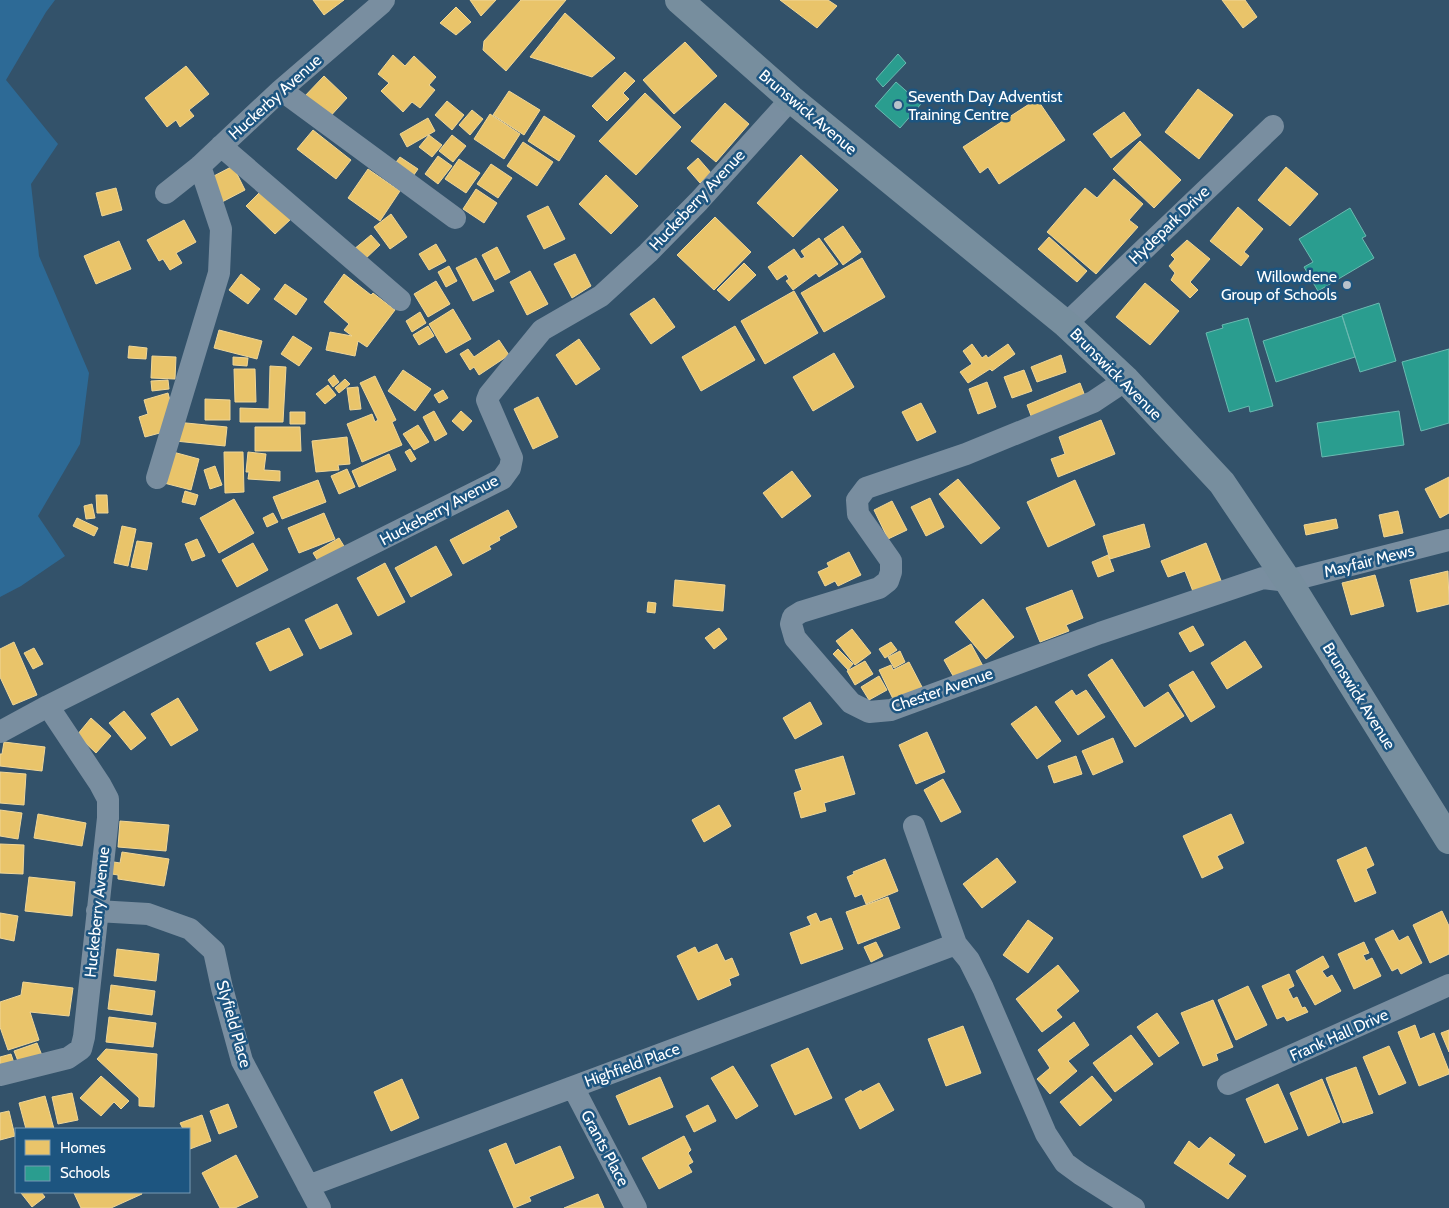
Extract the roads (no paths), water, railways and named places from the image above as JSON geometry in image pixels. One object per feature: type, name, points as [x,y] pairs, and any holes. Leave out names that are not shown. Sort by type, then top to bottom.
[{"type":"main road","name":"Brunswick Avenue","points":[[679,0],[791,99],[1066,324],[1126,380],[1222,483],[1288,582],[1449,840]]},
{"type":"street","name":"Huckerby Avenue","points":[[166,193],[200,166],[280,90],[384,0]]},
{"type":"street","points":[[280,90],[456,218]]},
{"type":"street","name":"Huckeberry Avenue","points":[[0,732],[48,706],[502,479],[510,468],[512,458],[487,400],[489,395],[542,330],[602,296],[699,201],[791,99]]},
{"type":"street","name":"Hydepark Drive","points":[[1066,324],[1272,126]]},
{"type":"street","points":[[221,146],[400,300]]},
{"type":"street","points":[[157,478],[219,274],[221,229],[200,166]]},
{"type":"street","name":"Chester Avenue","points":[[1126,380],[1084,406],[966,454],[866,488],[856,500],[858,514],[891,561],[891,572],[888,581],[879,588],[800,612],[793,617],[791,624],[795,638],[851,703],[869,712],[891,710],[1100,633],[1263,578],[1288,582]]},
{"type":"street","name":"Mayfair Mews","points":[[1288,582],[1449,540]]},
{"type":"street","name":"Huckeberry Avenue","points":[[0,1075],[68,1058],[81,1049],[84,1037],[108,818],[108,799],[48,706]]},
{"type":"street","points":[[914,826],[956,944],[969,960],[983,988],[1046,1134],[1066,1163],[1134,1208]]},
{"type":"street","name":"Slyfield Place","points":[[98,911],[148,914],[190,929],[214,951],[242,1061],[320,1208]]},
{"type":"street","name":"Highfield Place","points":[[308,1186],[956,944]]},
{"type":"street","name":"Frank Hall Drive","points":[[1228,1084],[1449,985]]},
{"type":"street","name":"Grants Place","points":[[573,1087],[636,1208]]},
{"type":"place","name":"Seventh Day Adventist Training Centre","points":[[898,105]]},
{"type":"place","name":"Willowdene Group of Schools","points":[[1347,285]]}]
